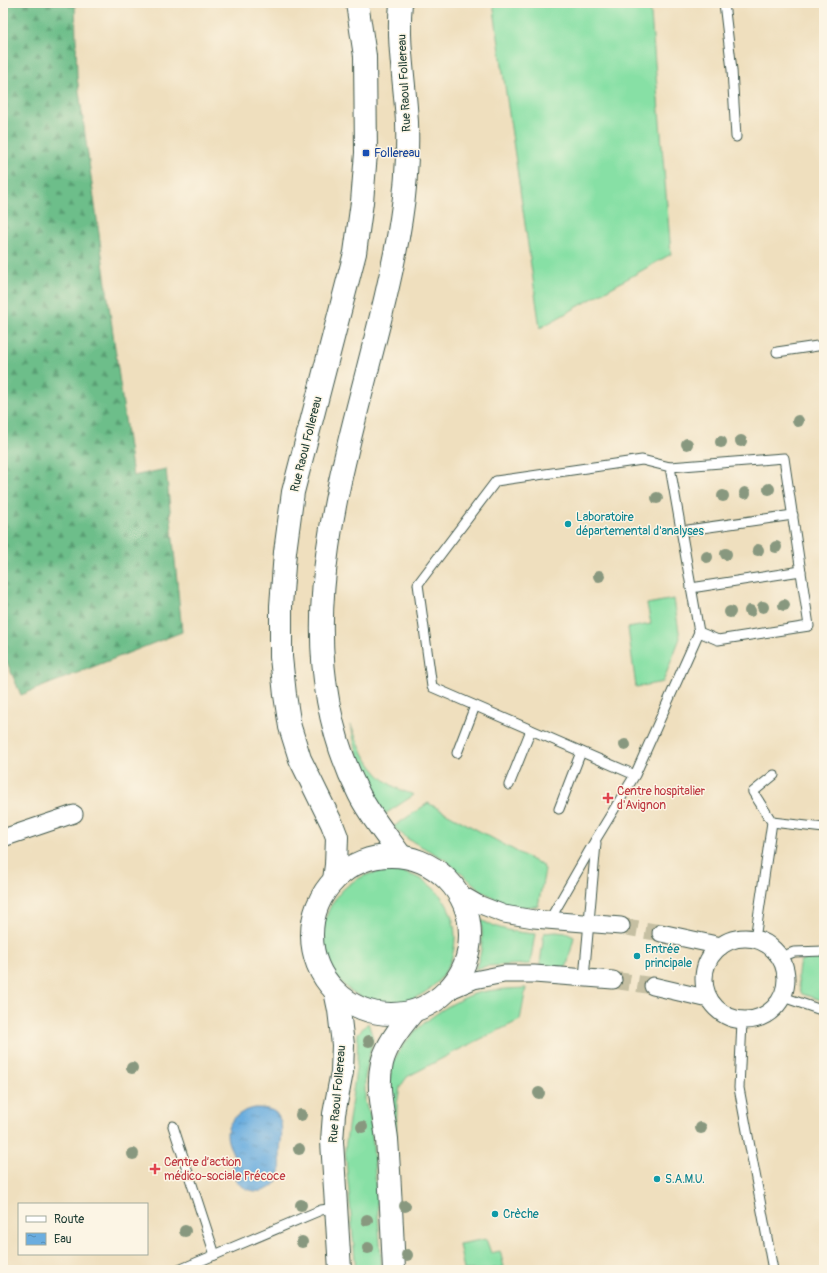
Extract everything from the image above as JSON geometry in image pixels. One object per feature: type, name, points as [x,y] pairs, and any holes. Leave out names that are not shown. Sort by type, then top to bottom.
[{"type":"street","name":"Rue Raoul Follereau","points":[[334,880],[336,865],[336,837],[332,824],[300,759],[290,727],[281,656],[281,606],[285,552],[293,492],[356,253],[366,153],[366,64],[357,3]]},
{"type":"street","name":"Rue Raoul Follereau","points":[[401,3],[401,38],[407,124],[406,173],[402,217],[394,264],[341,475],[327,547],[322,591],[322,634],[325,681],[332,724],[345,763],[359,795],[401,856]]},
{"type":"street","points":[[3,838],[74,814]]},
{"type":"street","points":[[384,856],[401,856],[418,860],[434,868],[448,880],[459,893],[467,913],[471,934],[468,954],[460,974],[448,991],[437,1000],[413,1012],[392,1014],[371,1012],[352,1004],[335,991],[324,977],[316,960],[312,942],[313,924],[317,906],[326,890],[334,880],[351,866],[367,859],[384,856]]},
{"type":"street","points":[[459,893],[478,904],[504,914],[549,921],[621,926]]},
{"type":"street","points":[[661,933],[721,946]]},
{"type":"street","points":[[743,938],[755,939],[770,945],[781,957],[786,970],[787,984],[783,997],[774,1011],[759,1019],[742,1021],[729,1018],[717,1010],[709,999],[704,985],[705,970],[711,956],[721,946],[731,940],[743,938]]},
{"type":"street","points":[[448,991],[474,980],[504,974],[534,974],[613,980]]},
{"type":"street","points":[[653,986],[709,999]]},
{"type":"street","name":"Rue Raoul Follereau","points":[[335,991],[343,1045],[342,1072],[334,1114],[332,1141],[340,1270]]},
{"type":"street","points":[[394,1270],[388,1156],[379,1081],[382,1062],[385,1055],[393,1040],[413,1012]]},
{"type":"lane","points":[[724,3],[732,70],[736,137]]},
{"type":"lane","points":[[777,352],[824,345]]},
{"type":"lane","points":[[636,775],[432,687],[418,584],[496,481],[642,460],[670,467],[784,458],[809,626],[718,640],[699,632]]},
{"type":"lane","points":[[549,921],[596,839],[636,775],[699,632],[670,467]]},
{"type":"lane","points":[[681,531],[793,515]]},
{"type":"lane","points":[[691,588],[801,571]]},
{"type":"lane","points":[[457,752],[475,706]]},
{"type":"lane","points":[[509,785],[531,730]]},
{"type":"lane","points":[[559,809],[581,752]]},
{"type":"lane","points":[[755,939],[772,822],[753,792],[774,775]]},
{"type":"lane","points":[[772,822],[824,828]]},
{"type":"lane","points":[[584,978],[596,839]]},
{"type":"lane","points":[[781,957],[794,952],[824,952]]},
{"type":"lane","points":[[783,997],[824,1011]]},
{"type":"lane","points":[[742,1021],[739,1088],[773,1270]]},
{"type":"lane","points":[[173,1126],[215,1255]]},
{"type":"lane","points":[[179,1270],[321,1210],[336,1208]]},
{"type":"green space","points":[[3,3],[75,3],[77,77],[133,476],[166,469],[182,632],[21,695],[3,653]]},
{"type":"green space","points":[[493,3],[650,3],[671,254],[540,328]]},
{"type":"green space","points":[[674,599],[680,638],[663,682],[636,687],[628,628],[651,624],[647,604]]},
{"type":"green space","points":[[351,725],[362,751],[378,774],[400,790],[414,795],[385,814],[373,793],[359,760]]},
{"type":"green space","points":[[428,803],[543,866],[545,870],[538,906],[523,907],[503,903],[482,891],[444,859],[408,839],[393,827]]},
{"type":"green space","points":[[395,871],[414,876],[426,882],[436,890],[444,900],[450,912],[454,924],[454,950],[450,962],[444,974],[436,984],[426,992],[414,998],[402,1002],[383,1003],[364,998],[352,992],[342,984],[334,974],[328,962],[324,950],[323,931],[328,912],[334,900],[342,890],[352,882],[364,876],[376,872]]},
{"type":"green space","points":[[481,920],[507,930],[535,934],[530,964],[487,966],[475,969],[480,957],[482,945]]},
{"type":"green space","points":[[544,933],[566,933],[574,937],[567,966],[563,969],[540,964]]},
{"type":"green space","points":[[824,955],[824,1001],[802,994],[798,982],[798,970],[800,962],[814,956]]},
{"type":"green space","points":[[526,988],[520,1020],[407,1077],[400,1087],[397,1104],[396,1139],[390,1104],[389,1087],[391,1070],[403,1045],[424,1023],[436,1014],[462,999],[480,992]]},
{"type":"green space","points":[[368,1023],[373,1038],[365,1077],[365,1102],[370,1115],[382,1270],[356,1270],[345,1149],[357,1062],[358,1033]]},
{"type":"green space","points":[[486,1239],[491,1253],[500,1251],[504,1267],[482,1270],[464,1270],[459,1244]]},
{"type":"water","points":[[255,1108],[274,1111],[281,1121],[282,1136],[279,1177],[271,1187],[264,1191],[251,1190],[237,1182],[232,1170],[234,1156],[227,1135],[230,1123],[238,1115]]},
{"type":"tunnel","points":[[621,926],[661,933]]},
{"type":"tunnel","points":[[613,980],[653,986]]},
{"type":"place","name":"Follereau","points":[[366,153]]},
{"type":"place","name":"Laboratoire départemental d'analyses","points":[[568,524]]},
{"type":"place","name":"Centre hospitalier d'Avignon","points":[[608,798]]},
{"type":"place","name":"Entrée principale","points":[[637,956]]},
{"type":"place","name":"Centre d’action médico-sociale Précoce","points":[[155,1169]]},
{"type":"place","name":"S.A.M.U.","points":[[657,1179]]},
{"type":"place","name":"Crèche","points":[[495,1214]]}]
